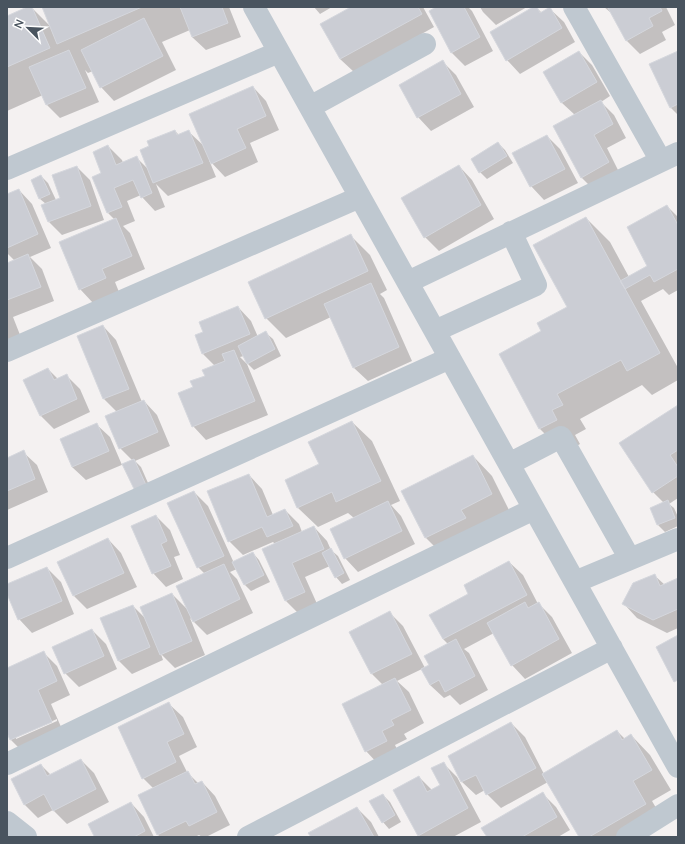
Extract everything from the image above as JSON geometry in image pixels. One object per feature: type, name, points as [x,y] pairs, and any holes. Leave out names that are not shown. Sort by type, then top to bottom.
[{"type":"street","points":[[254,7],[678,767]]},
{"type":"street","points":[[408,282],[670,157],[574,7]]},
{"type":"street","points":[[310,107],[425,44]]},
{"type":"street","points":[[7,169],[279,52]]},
{"type":"street","points":[[7,351],[360,197]]},
{"type":"street","points":[[435,331],[536,285],[511,232]]},
{"type":"street","points":[[7,558],[450,358]]},
{"type":"street","points":[[509,464],[561,437],[630,559]]},
{"type":"street","points":[[7,764],[534,509]]},
{"type":"street","points":[[575,582],[678,539]]},
{"type":"street","points":[[248,837],[612,648]]},
{"type":"street","points":[[627,837],[678,805]]},
{"type":"street","points":[[7,822],[26,837]]},
{"type":"building","points":[[27,7],[32,7],[50,48],[7,67],[7,16]]},
{"type":"building","points":[[42,7],[142,7],[57,44]]},
{"type":"building","points":[[180,7],[222,7],[228,23],[192,37]]},
{"type":"building","points":[[351,7],[418,7],[422,14],[340,59],[320,24]]},
{"type":"building","points":[[436,7],[464,7],[480,37],[451,53],[429,11]]},
{"type":"building","points":[[533,7],[537,7],[540,13],[550,7],[562,28],[506,61],[490,32]]},
{"type":"building","points":[[660,7],[662,11],[649,18],[653,26],[626,41],[608,8]]},
{"type":"building","points":[[144,18],[163,56],[100,88],[81,50]]},
{"type":"building","points":[[69,50],[86,88],[46,105],[29,67]]},
{"type":"building","points":[[579,51],[597,82],[561,103],[543,72]]},
{"type":"building","points":[[678,51],[678,104],[670,108],[649,64]]},
{"type":"building","points":[[443,60],[461,94],[417,118],[399,85]]},
{"type":"building","points":[[253,86],[266,116],[237,129],[246,148],[211,164],[189,114]]},
{"type":"building","points":[[601,100],[613,124],[594,135],[609,162],[581,178],[553,126]]},
{"type":"building","points":[[175,130],[177,135],[189,130],[203,163],[153,183],[140,150],[149,146],[147,141]]},
{"type":"building","points":[[547,135],[565,169],[530,187],[512,153]]},
{"type":"building","points":[[498,142],[507,156],[479,173],[471,159]]},
{"type":"building","points":[[108,145],[116,165],[137,156],[152,193],[141,198],[133,180],[114,188],[122,207],[107,213],[92,177],[101,173],[93,152]]},
{"type":"building","points":[[459,165],[481,205],[424,238],[401,198]]},
{"type":"building","points":[[77,166],[91,206],[48,222],[41,205],[60,198],[52,175]]},
{"type":"building","points":[[41,175],[50,194],[39,199],[31,180]]},
{"type":"building","points":[[19,189],[38,234],[7,248],[7,194]]},
{"type":"building","points":[[667,205],[678,225],[678,269],[654,282],[650,275],[625,289],[620,281],[647,266],[627,227]]},
{"type":"building","points":[[586,217],[660,353],[627,371],[621,360],[557,394],[563,405],[552,410],[557,420],[539,429],[499,354],[541,331],[537,323],[567,307],[533,245]]},
{"type":"building","points":[[116,218],[132,256],[102,269],[106,278],[79,290],[59,242]]},
{"type":"building","points":[[351,234],[368,271],[265,319],[248,282]]},
{"type":"building","points":[[28,254],[41,287],[7,300],[7,263]]},
{"type":"building","points":[[371,283],[399,347],[353,368],[324,304]]},
{"type":"building","points":[[238,306],[250,334],[202,354],[195,335],[203,332],[199,322]]},
{"type":"building","points":[[103,325],[129,389],[103,399],[77,336]]},
{"type":"building","points":[[266,331],[275,349],[247,364],[238,346]]},
{"type":"building","points":[[234,350],[255,401],[192,427],[178,393],[193,387],[190,381],[205,376],[202,370],[225,361],[222,354]]},
{"type":"building","points":[[48,368],[54,380],[67,374],[77,399],[40,416],[23,380]]},
{"type":"building","points":[[144,400],[158,432],[119,449],[105,416]]},
{"type":"building","points":[[678,405],[678,450],[670,455],[678,467],[678,476],[652,493],[619,443]]},
{"type":"building","points":[[352,421],[381,481],[336,502],[332,492],[297,508],[285,480],[319,464],[308,442]]},
{"type":"building","points":[[97,423],[109,451],[72,467],[60,439]]},
{"type":"building","points":[[24,450],[35,479],[7,491],[7,458]]},
{"type":"building","points":[[473,455],[492,494],[461,510],[466,518],[425,538],[401,491]]},
{"type":"building","points":[[134,459],[146,485],[135,491],[122,464]]},
{"type":"building","points":[[249,474],[267,517],[285,509],[293,526],[267,537],[262,527],[228,542],[207,491]]},
{"type":"building","points":[[194,491],[224,556],[197,568],[167,503]]},
{"type":"building","points":[[668,500],[675,518],[657,525],[650,508]]},
{"type":"building","points":[[388,501],[402,531],[344,559],[330,529]]},
{"type":"building","points":[[156,515],[167,541],[161,544],[171,566],[152,574],[131,526]]},
{"type":"building","points":[[314,526],[324,549],[292,563],[305,592],[285,601],[262,549]]},
{"type":"building","points":[[108,538],[124,573],[73,596],[57,562]]},
{"type":"building","points":[[331,548],[344,573],[335,578],[322,553]]},
{"type":"building","points":[[253,552],[264,575],[244,585],[232,562]]},
{"type":"building","points":[[509,561],[527,595],[443,639],[429,615],[468,594],[464,585]]},
{"type":"building","points":[[224,564],[240,599],[193,622],[176,586]]},
{"type":"building","points":[[47,567],[62,601],[18,620],[7,594],[7,584]]},
{"type":"building","points":[[655,574],[660,586],[678,578],[678,609],[653,620],[622,604],[633,583]]},
{"type":"building","points":[[172,593],[192,641],[160,655],[140,607]]},
{"type":"building","points":[[525,602],[528,608],[539,602],[559,639],[511,666],[487,623]]},
{"type":"building","points":[[133,605],[150,647],[118,661],[100,618]]},
{"type":"building","points":[[390,611],[412,654],[371,674],[349,632]]},
{"type":"building","points":[[92,629],[104,656],[64,674],[52,647]]},
{"type":"building","points":[[678,635],[678,680],[674,682],[656,647]]},
{"type":"building","points":[[456,639],[475,676],[445,692],[439,680],[430,685],[421,669],[429,665],[424,656]]},
{"type":"building","points":[[44,651],[57,681],[38,690],[52,722],[10,740],[7,733],[7,668]]},
{"type":"building","points":[[395,678],[411,710],[391,720],[394,725],[382,731],[387,741],[365,752],[342,704]]},
{"type":"building","points":[[169,702],[184,734],[167,742],[176,762],[142,779],[118,727]]},
{"type":"building","points":[[511,722],[536,768],[486,795],[476,775],[461,782],[448,756]]},
{"type":"building","points":[[617,730],[622,740],[631,734],[652,770],[633,781],[646,804],[589,837],[579,837],[542,774]]},
{"type":"building","points":[[81,759],[96,789],[53,811],[44,794],[24,805],[11,779],[41,764],[47,776]]},
{"type":"building","points":[[444,762],[468,808],[418,836],[393,790],[419,776],[427,792],[440,785],[431,768]]},
{"type":"building","points":[[188,771],[195,784],[202,781],[217,812],[189,826],[186,821],[157,835],[138,795]]},
{"type":"building","points":[[543,792],[557,817],[522,837],[487,837],[481,828]]},
{"type":"building","points":[[383,794],[395,815],[382,823],[369,801]]},
{"type":"building","points":[[131,802],[145,831],[134,837],[93,837],[94,836],[88,824]]},
{"type":"building","points":[[357,807],[374,837],[311,837],[308,833]]}]
